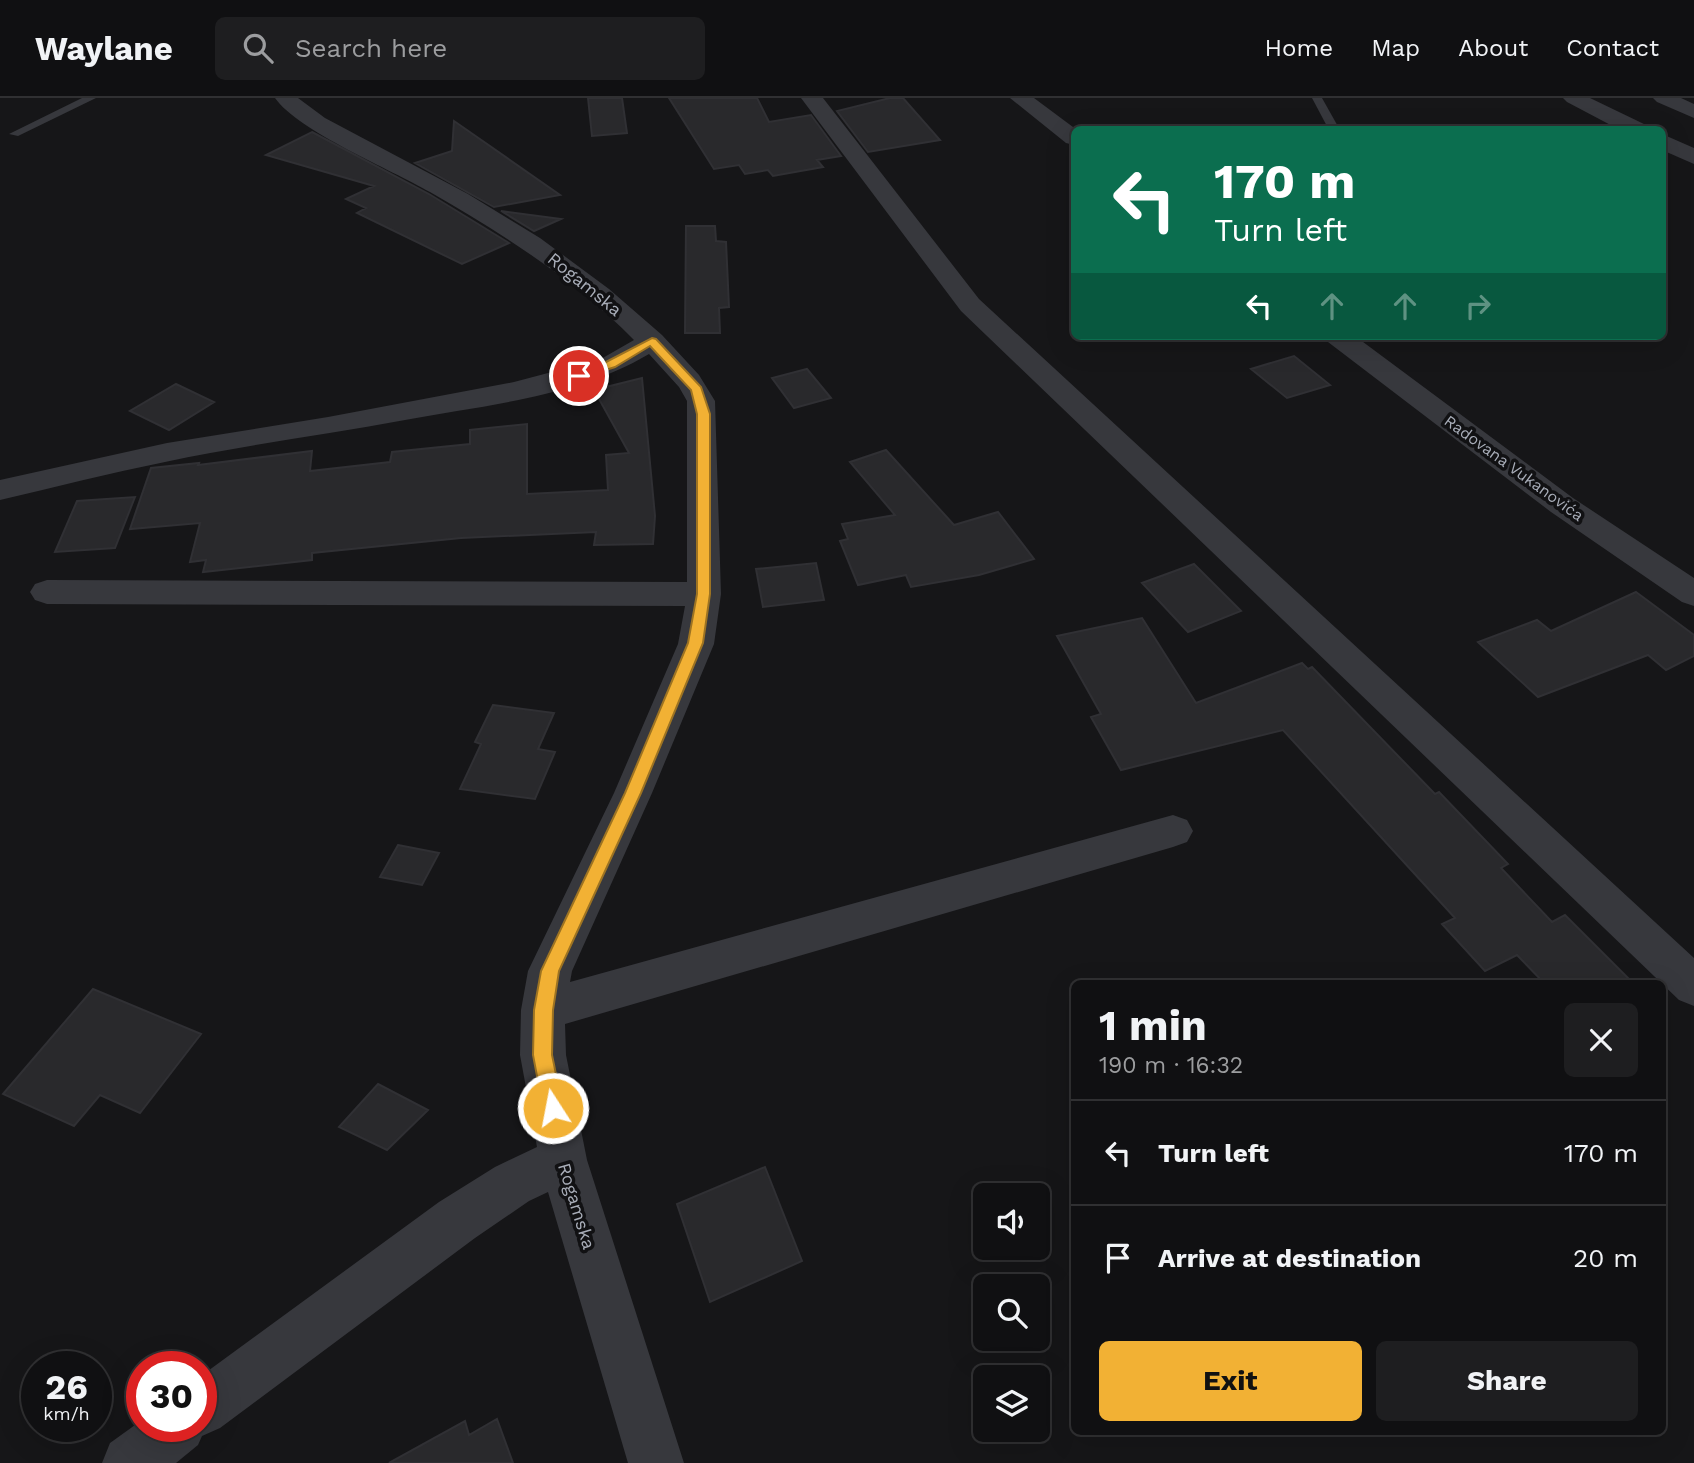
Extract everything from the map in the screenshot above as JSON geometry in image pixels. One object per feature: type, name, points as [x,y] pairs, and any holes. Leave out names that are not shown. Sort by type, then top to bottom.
[{"type":"street","name":"Rogamska","points":[[286,98],[294,107],[321,123],[421,177],[540,247],[608,299],[652,341],[696,389],[701,401],[704,414],[704,594],[695,643],[633,793],[550,971],[543,1010],[542,1055],[563,1160],[656,1463]]},
{"type":"street","points":[[812,98],[970,305],[1694,986]]},
{"type":"street","points":[[1021,98],[1071,136]]},
{"type":"street","points":[[1574,98],[1631,126]]},
{"type":"street","points":[[1664,98],[1694,112]]},
{"type":"street","points":[[1666,143],[1694,157]]},
{"type":"street","name":"Radovana Vukanovića","points":[[1343,340],[1562,505],[1694,594]]},
{"type":"street","points":[[0,490],[167,452],[328,426],[514,391],[579,376],[611,365],[652,341]]},
{"type":"street","points":[[47,593],[704,594]]},
{"type":"street","points":[[543,1010],[1172,831]]},
{"type":"street","points":[[217,1397],[457,1220],[512,1184],[563,1160]]},
{"type":"street","points":[[130,1463],[158,1442]]},
{"type":"lane","points":[[14,134],[91,98]]},
{"type":"lane","points":[[1317,98],[1333,126]]},
{"type":"building","points":[[588,98],[622,98],[627,133],[592,136]]},
{"type":"building","points":[[669,98],[757,98],[769,122],[811,115],[841,156],[817,160],[823,167],[773,176],[768,170],[745,174],[739,165],[714,169]]},
{"type":"building","points":[[890,98],[903,98],[940,140],[868,152],[837,111]]},
{"type":"building","points":[[454,121],[560,195],[494,207],[415,163],[452,151]]},
{"type":"building","points":[[312,132],[429,194],[509,243],[462,264],[357,213],[366,208],[346,199],[374,186],[266,155]]},
{"type":"building","points":[[501,211],[561,219],[534,231]]},
{"type":"building","points":[[686,226],[715,226],[716,241],[726,242],[729,307],[719,308],[720,333],[685,333]]},
{"type":"building","points":[[1294,356],[1330,385],[1287,398],[1251,369]]},
{"type":"building","points":[[807,369],[831,398],[794,408],[772,378]]},
{"type":"building","points":[[642,378],[655,516],[653,544],[594,545],[596,532],[461,538],[312,553],[312,560],[203,572],[206,560],[190,562],[200,523],[130,529],[151,468],[312,451],[310,471],[390,462],[392,452],[470,444],[470,430],[527,424],[527,494],[608,490],[606,455],[629,453],[594,390]]},
{"type":"building","points":[[176,384],[214,402],[169,430],[130,411]]},
{"type":"building","points":[[886,450],[954,525],[998,512],[1034,559],[979,575],[911,587],[906,575],[858,585],[840,541],[848,539],[842,524],[895,515],[850,462]]},
{"type":"building","points":[[135,497],[115,548],[55,552],[77,501]]},
{"type":"building","points":[[816,563],[824,600],[763,607],[756,569]]},
{"type":"building","points":[[1194,564],[1241,611],[1188,632],[1142,583]]},
{"type":"building","points":[[1636,592],[1694,635],[1694,656],[1666,670],[1648,655],[1538,697],[1478,642],[1537,620],[1551,631]]},
{"type":"building","points":[[1142,618],[1196,703],[1302,663],[1308,669],[1312,667],[1435,794],[1439,792],[1508,864],[1501,868],[1552,922],[1565,915],[1630,980],[1541,980],[1517,955],[1485,971],[1442,924],[1455,918],[1283,730],[1121,770],[1091,717],[1101,714],[1057,636]]},
{"type":"building","points":[[493,705],[554,713],[538,749],[555,752],[535,799],[460,789],[481,744],[475,742]]},
{"type":"building","points":[[398,845],[439,853],[422,885],[380,877]]},
{"type":"building","points":[[93,989],[201,1034],[140,1113],[100,1095],[74,1126],[3,1094]]},
{"type":"building","points":[[378,1084],[428,1110],[387,1150],[339,1127]]},
{"type":"building","points":[[765,1167],[802,1261],[710,1302],[677,1204]]},
{"type":"building","points":[[497,1419],[513,1463],[389,1463],[465,1421],[469,1435]]},
{"type":"route","points":[[553,1108],[542,1055],[543,1010],[550,971],[633,793],[695,643],[704,594],[704,414],[696,389],[652,341],[611,365],[579,376]]}]
